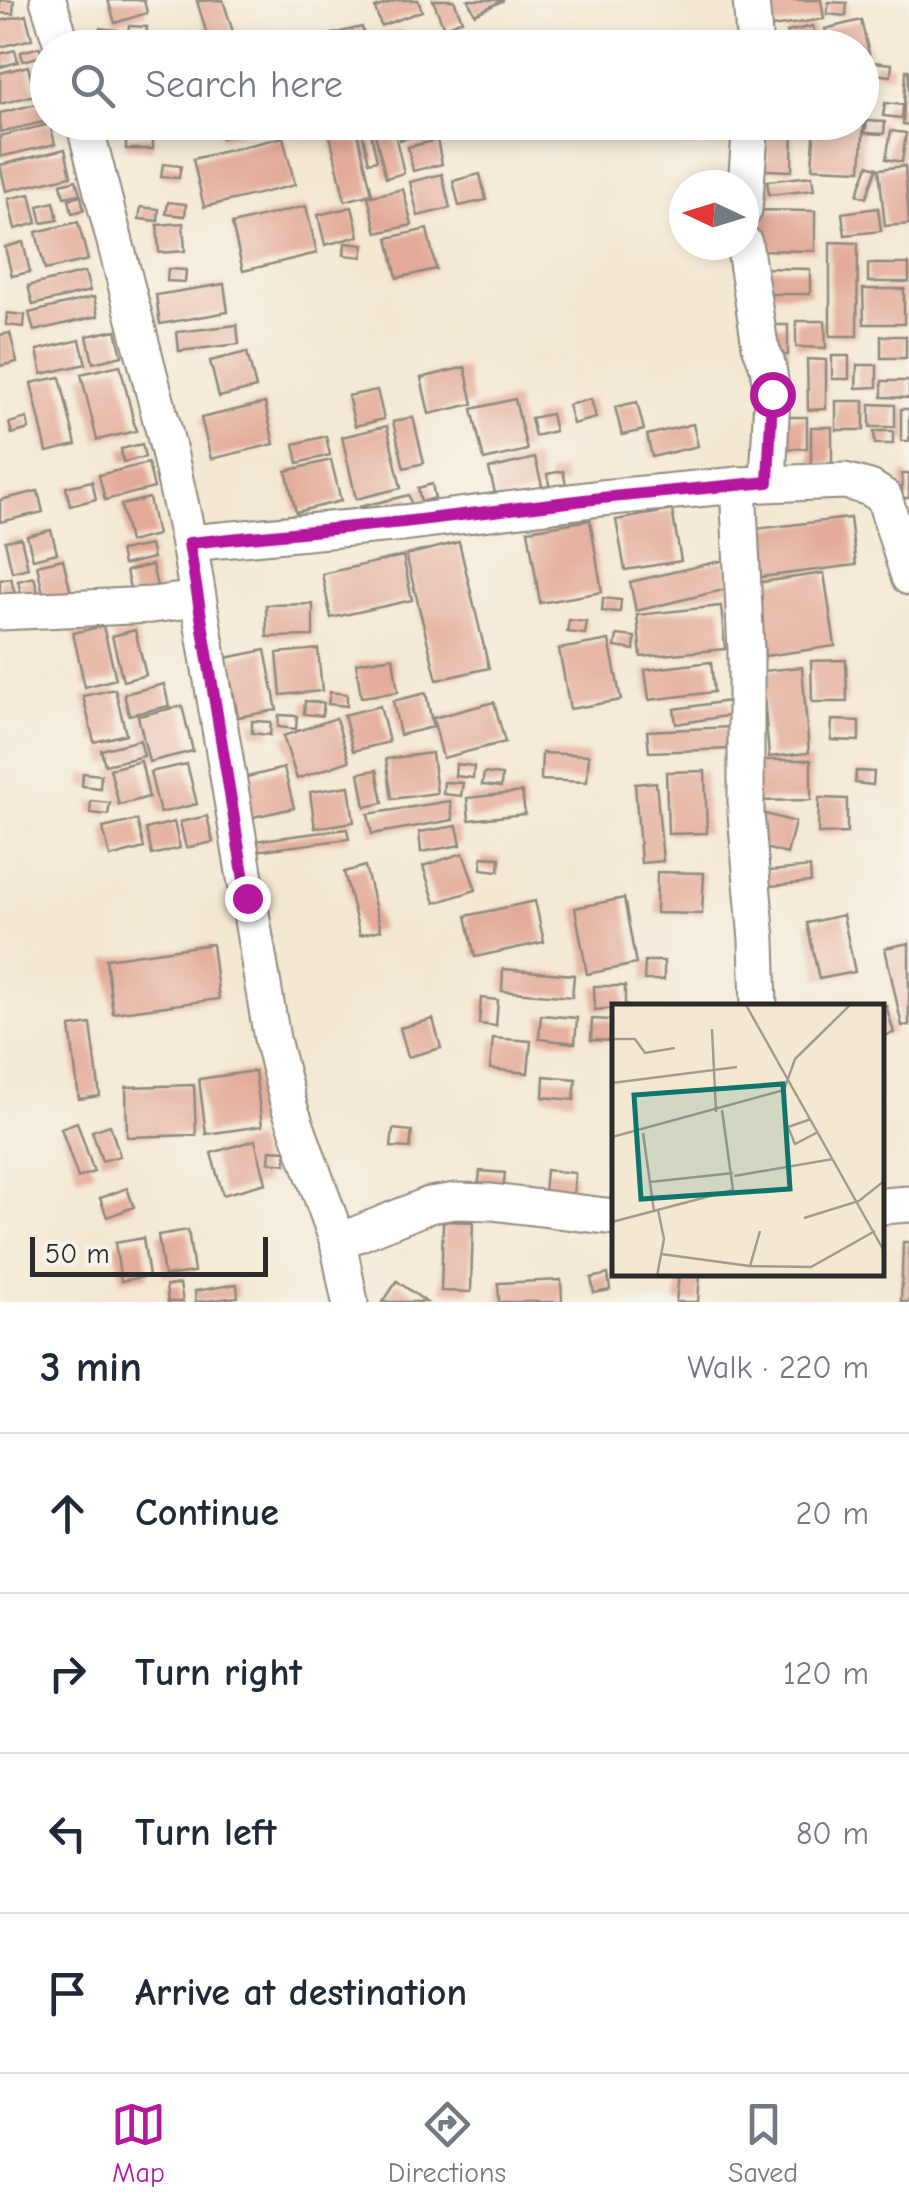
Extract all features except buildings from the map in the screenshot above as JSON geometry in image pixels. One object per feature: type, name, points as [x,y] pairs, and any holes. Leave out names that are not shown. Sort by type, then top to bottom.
[{"type":"street","points":[[48,0],[57,30]]},
{"type":"street","points":[[751,0],[753,30]]},
{"type":"street","points":[[89,140],[189,543],[272,1039],[289,1106],[338,1242],[350,1302]]},
{"type":"street","points":[[747,170],[750,140]]},
{"type":"street","points":[[747,260],[772,394],[753,484],[746,651],[746,814],[759,1004]]},
{"type":"street","points":[[189,543],[601,498],[753,484],[845,482],[870,488],[884,498],[909,577]]},
{"type":"street","points":[[0,612],[198,599]]},
{"type":"street","points":[[338,1242],[429,1205],[456,1202],[492,1202],[612,1218]]},
{"type":"street","points":[[884,1206],[909,1204]]},
{"type":"route","points":[[247,898],[189,543],[768,482],[772,394]]}]
